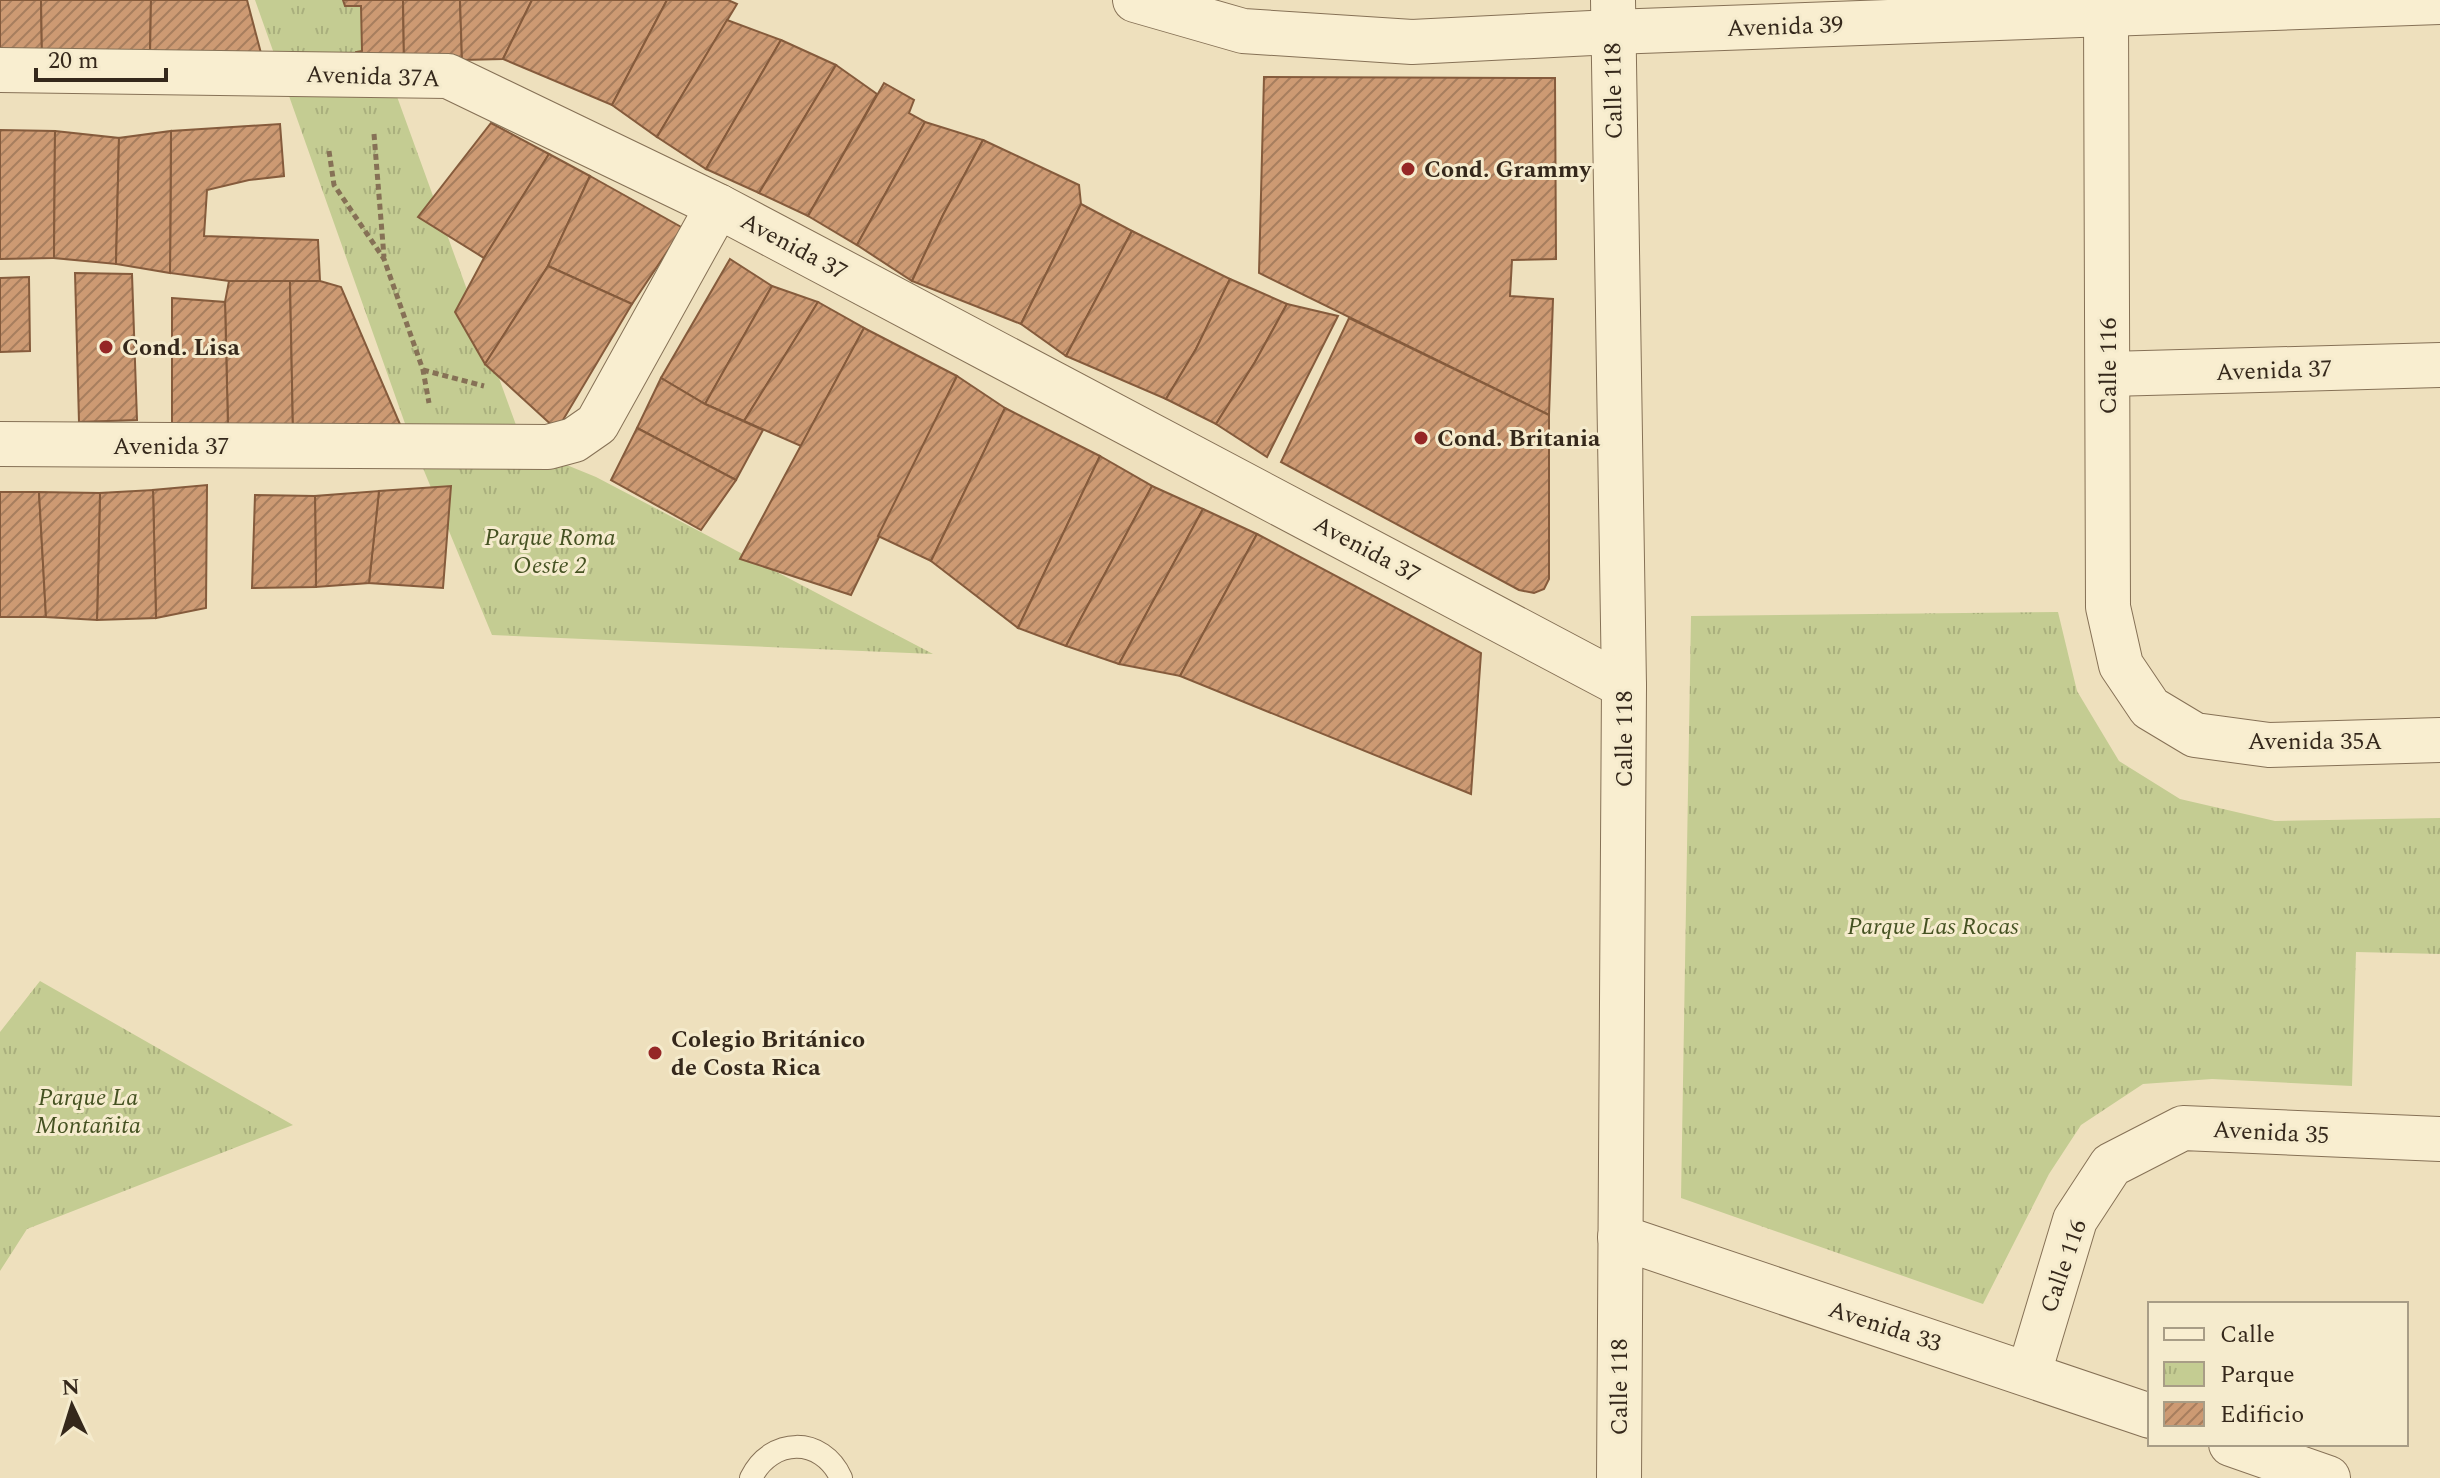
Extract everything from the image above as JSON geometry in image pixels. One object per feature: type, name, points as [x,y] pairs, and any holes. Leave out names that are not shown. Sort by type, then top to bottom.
[{"type":"street","name":"Avenida 39","points":[[1135,0],[1412,42],[1612,16],[2106,14],[2440,2]]},
{"type":"street","name":"Calle 116","points":[[2106,14],[2108,607],[2121,665],[2150,708]]},
{"type":"street","name":"Calle 118","points":[[1612,16],[1624,686],[1619,1478]]},
{"type":"street","name":"Avenida 37A","points":[[0,70],[448,76],[718,206]]},
{"type":"street","name":"Avenida 37","points":[[0,444],[548,447],[574,440],[597,424],[718,206],[1624,686]]},
{"type":"street","name":"Avenida 37","points":[[2109,374],[2440,365]]},
{"type":"street","name":"Avenida 35A","points":[[2150,708],[2195,735],[2269,745],[2440,740]]},
{"type":"street","name":"Avenida 35","points":[[2111,1165],[2183,1128],[2440,1139]]},
{"type":"street","name":"Calle 116","points":[[2029,1373],[2075,1220],[2111,1165]]},
{"type":"street","name":"Avenida 33","points":[[1620,1237],[2148,1415]]},
{"type":"street","points":[[2237,1446],[2328,1478]]},
{"type":"lane","points":[[751,1478],[757,1465],[771,1454],[788,1447],[806,1447],[822,1454],[835,1465],[841,1478]]},
{"type":"path","points":[[374,134],[384,259]]},
{"type":"path","points":[[329,151],[334,185],[384,259],[423,370],[436,447]]},
{"type":"path","points":[[423,370],[484,386]]},
{"type":"green space","name":"Parque Roma Oeste 2","points":[[255,0],[362,0],[520,436],[552,459],[596,477],[933,654],[492,635],[408,432]]},
{"type":"green space","name":"Parque Las Rocas","points":[[2058,612],[2077,691],[2119,761],[2180,799],[2275,821],[2440,818],[2440,954],[2356,952],[2352,1086],[2212,1079],[2143,1084],[2081,1125],[2049,1174],[1983,1304],[1681,1198],[1691,616]]},
{"type":"green space","name":"Parque La Montañita","points":[[40,981],[293,1125],[27,1229],[0,1271],[0,1032]]},
{"type":"building","points":[[0,0],[41,0],[42,56],[0,53]]},
{"type":"building","points":[[41,0],[151,0],[150,56],[42,56]]},
{"type":"building","points":[[151,0],[247,0],[262,57],[150,56]]},
{"type":"building","points":[[343,0],[403,0],[404,60],[356,62],[356,52],[362,51],[361,6],[345,6]]},
{"type":"building","points":[[403,0],[460,0],[462,60],[404,60]]},
{"type":"building","points":[[460,0],[532,0],[503,59],[462,60]]},
{"type":"building","points":[[532,0],[667,0],[612,105],[503,59]]},
{"type":"building","points":[[667,0],[728,0],[737,4],[657,137],[612,105]]},
{"type":"building","points":[[727,20],[781,40],[706,169],[657,137]]},
{"type":"building","points":[[781,40],[836,65],[759,193],[706,169]]},
{"type":"building","points":[[836,65],[877,94],[808,216],[759,193]]},
{"type":"building","name":"Cond. Grammy","points":[[1264,77],[1555,78],[1556,259],[1512,260],[1510,296],[1553,299],[1549,415],[1259,273]]},
{"type":"building","points":[[884,83],[914,100],[909,113],[925,122],[857,245],[808,216]]},
{"type":"building","points":[[925,122],[983,140],[912,281],[857,245]]},
{"type":"building","points":[[491,123],[549,154],[484,258],[418,217]]},
{"type":"building","points":[[280,124],[284,176],[207,190],[204,236],[318,240],[320,281],[229,281],[170,273],[171,131]]},
{"type":"building","points":[[0,130],[55,131],[54,258],[0,259]]},
{"type":"building","points":[[55,131],[119,138],[116,264],[54,258]]},
{"type":"building","points":[[171,131],[170,273],[116,264],[119,138]]},
{"type":"building","points":[[983,140],[1079,185],[1081,204],[1021,324],[912,281]]},
{"type":"building","points":[[549,154],[590,176],[548,266],[485,364],[455,312],[484,258]]},
{"type":"building","points":[[590,176],[683,228],[632,304],[548,266]]},
{"type":"building","points":[[1081,204],[1132,231],[1066,356],[1021,324]]},
{"type":"building","points":[[1132,231],[1230,279],[1196,349],[1166,399],[1066,356]]},
{"type":"building","points":[[730,259],[772,286],[705,404],[661,378]]},
{"type":"building","points":[[548,266],[632,304],[557,430],[485,364]]},
{"type":"building","name":"Cond. Lisa","points":[[75,273],[132,274],[137,420],[79,422]]},
{"type":"building","points":[[29,277],[30,351],[0,352],[0,278]]},
{"type":"building","points":[[1230,279],[1287,304],[1216,424],[1166,399],[1196,349]]},
{"type":"building","points":[[229,281],[290,281],[293,431],[228,428],[225,302]]},
{"type":"building","points":[[290,281],[320,281],[341,287],[405,436],[293,431]]},
{"type":"building","points":[[772,286],[818,302],[744,421],[705,404]]},
{"type":"building","points":[[172,298],[225,302],[228,428],[172,427]]},
{"type":"building","points":[[818,302],[864,328],[801,446],[744,421]]},
{"type":"building","points":[[1287,304],[1338,316],[1267,457],[1216,424]]},
{"type":"building","name":"Cond. Britania","points":[[1349,318],[1549,415],[1549,579],[1544,589],[1534,593],[1519,590],[1281,462]]},
{"type":"building","points":[[864,328],[957,376],[851,595],[740,559]]},
{"type":"building","points":[[957,376],[1005,408],[931,561],[878,536]]},
{"type":"building","points":[[661,378],[705,404],[763,430],[736,480],[637,428]]},
{"type":"building","points":[[1005,408],[1100,456],[1018,628],[931,561]]},
{"type":"building","points":[[637,428],[736,480],[701,530],[611,480]]},
{"type":"building","points":[[1100,456],[1152,486],[1066,646],[1018,628]]},
{"type":"building","points":[[207,485],[206,608],[156,618],[153,490]]},
{"type":"building","points":[[451,486],[443,588],[369,583],[379,491]]},
{"type":"building","points":[[1152,486],[1203,509],[1119,664],[1066,646]]},
{"type":"building","points":[[153,490],[156,618],[97,620],[100,493]]},
{"type":"building","points":[[379,491],[369,583],[316,587],[315,496]]},
{"type":"building","points":[[0,492],[39,492],[46,617],[0,617]]},
{"type":"building","points":[[39,492],[100,493],[97,620],[46,617]]},
{"type":"building","points":[[255,495],[315,496],[316,587],[252,588]]},
{"type":"building","points":[[1203,509],[1257,534],[1180,676],[1119,664]]},
{"type":"building","points":[[1257,534],[1481,653],[1471,794],[1180,676]]},
{"type":"place","name":"Cond. Grammy","points":[[1408,169]]},
{"type":"place","name":"Cond. Lisa","points":[[106,347]]},
{"type":"place","name":"Cond. Britania","points":[[1421,438]]},
{"type":"place","name":"Colegio Británico de Costa Rica","points":[[655,1053]]}]
